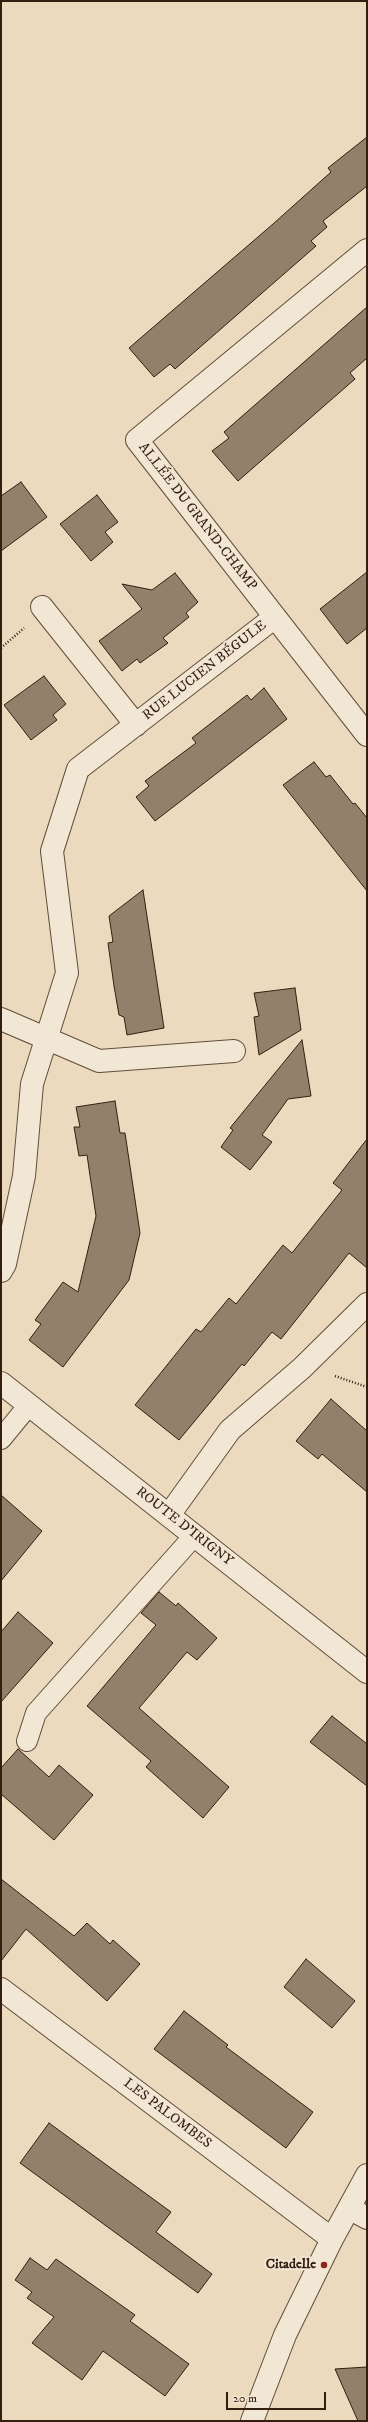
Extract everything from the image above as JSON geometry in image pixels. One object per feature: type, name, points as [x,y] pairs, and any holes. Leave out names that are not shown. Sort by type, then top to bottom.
[{"type":"street","name":"ALLÉE DU GRAND-CHAMP","points":[[367,250],[137,440],[367,735]]},
{"type":"street","name":"RUE LUCIEN BÉGULE","points":[[42,607],[136,725]]},
{"type":"street","name":"RUE LUCIEN BÉGULE","points":[[1,1271],[5,1264],[24,1176],[32,1084],[67,973],[52,851],[78,769],[275,617]]},
{"type":"street","points":[[1,1019],[99,1061],[234,1051]]},
{"type":"street","points":[[169,1515],[230,1430],[302,1368],[367,1304]]},
{"type":"street","name":"ROUTE D'IRIGNY","points":[[1,1383],[367,1672]]},
{"type":"street","name":"LES PALOMBES","points":[[1,1989],[332,2239]]},
{"type":"street","points":[[252,2421],[285,2335],[332,2239],[358,2213],[367,2175]]},
{"type":"lane","points":[[1,1439],[29,1405]]},
{"type":"lane","points":[[27,1741],[36,1713],[194,1536]]},
{"type":"building","points":[[367,137],[367,186],[323,221],[327,227],[311,241],[316,246],[175,369],[170,364],[154,377],[129,348],[273,224],[331,172],[328,168]]},
{"type":"building","points":[[367,307],[367,358],[350,373],[355,379],[238,481],[212,451],[229,438],[224,432]]},
{"type":"building","points":[[21,482],[47,517],[1,551],[1,496]]},
{"type":"building","points":[[97,495],[118,522],[105,532],[113,542],[91,561],[60,524]]},
{"type":"building","points":[[367,572],[367,628],[347,644],[320,609]]},
{"type":"building","points":[[175,573],[198,602],[186,613],[189,617],[163,638],[168,643],[140,663],[137,659],[122,671],[99,641],[142,609],[122,584],[152,590]]},
{"type":"building","points":[[44,676],[66,704],[53,715],[57,720],[31,740],[4,705]]},
{"type":"building","points":[[264,688],[287,719],[155,821],[136,797],[149,786],[145,781],[196,743],[192,738],[247,695],[251,700]]},
{"type":"building","points":[[314,762],[326,777],[330,775],[353,804],[355,803],[367,818],[367,891],[283,785]]},
{"type":"building","points":[[143,890],[164,1028],[127,1035],[124,1017],[119,1015],[114,986],[108,943],[113,942],[109,916]]},
{"type":"building","points":[[295,988],[301,1030],[259,1055],[254,1017],[259,1016],[254,993]]},
{"type":"building","points":[[302,1040],[311,1096],[288,1099],[262,1135],[272,1142],[250,1170],[221,1147],[233,1130],[230,1128]]},
{"type":"building","points":[[115,1101],[120,1133],[125,1133],[140,1233],[129,1280],[63,1367],[29,1340],[41,1324],[35,1320],[63,1282],[78,1292],[96,1216],[87,1155],[79,1156],[74,1127],[80,1127],[76,1107]]},
{"type":"building","points":[[367,1139],[367,1268],[349,1253],[281,1339],[272,1332],[244,1366],[242,1364],[179,1440],[135,1405],[196,1329],[201,1332],[229,1298],[236,1304],[283,1245],[292,1253],[342,1190],[333,1183]]},
{"type":"building","points":[[331,1399],[367,1431],[367,1492],[322,1454],[318,1459],[296,1441]]},
{"type":"building","points":[[1,1495],[42,1531],[1,1581]]},
{"type":"building","points":[[159,1592],[176,1606],[178,1603],[217,1638],[197,1660],[187,1652],[139,1708],[229,1787],[203,1818],[146,1767],[151,1761],[87,1706],[156,1625],[141,1613]]},
{"type":"building","points":[[18,1612],[53,1643],[1,1702],[1,1632]]},
{"type":"building","points":[[332,1716],[367,1744],[367,1786],[310,1742]]},
{"type":"building","points":[[18,1749],[49,1777],[59,1765],[93,1795],[54,1840],[1,1794],[1,1768]]},
{"type":"building","points":[[1,1879],[74,1936],[87,1923],[110,1944],[113,1940],[140,1964],[107,2001],[26,1929],[1,1961]]},
{"type":"building","points":[[306,1959],[355,2001],[332,2028],[284,1987]]},
{"type":"building","points":[[184,2011],[228,2045],[226,2047],[313,2112],[286,2148],[154,2049]]},
{"type":"building","points":[[49,2123],[171,2212],[156,2232],[212,2274],[198,2293],[20,2163]]},
{"type":"building","points":[[30,2258],[47,2270],[56,2259],[135,2315],[130,2321],[189,2364],[165,2396],[103,2351],[82,2380],[32,2343],[54,2317],[27,2298],[32,2292],[15,2280]]},
{"type":"building","points":[[367,2367],[367,2421],[358,2421],[335,2369]]},
{"type":"place","name":"Citadelle","points":[[324,2265]]}]
